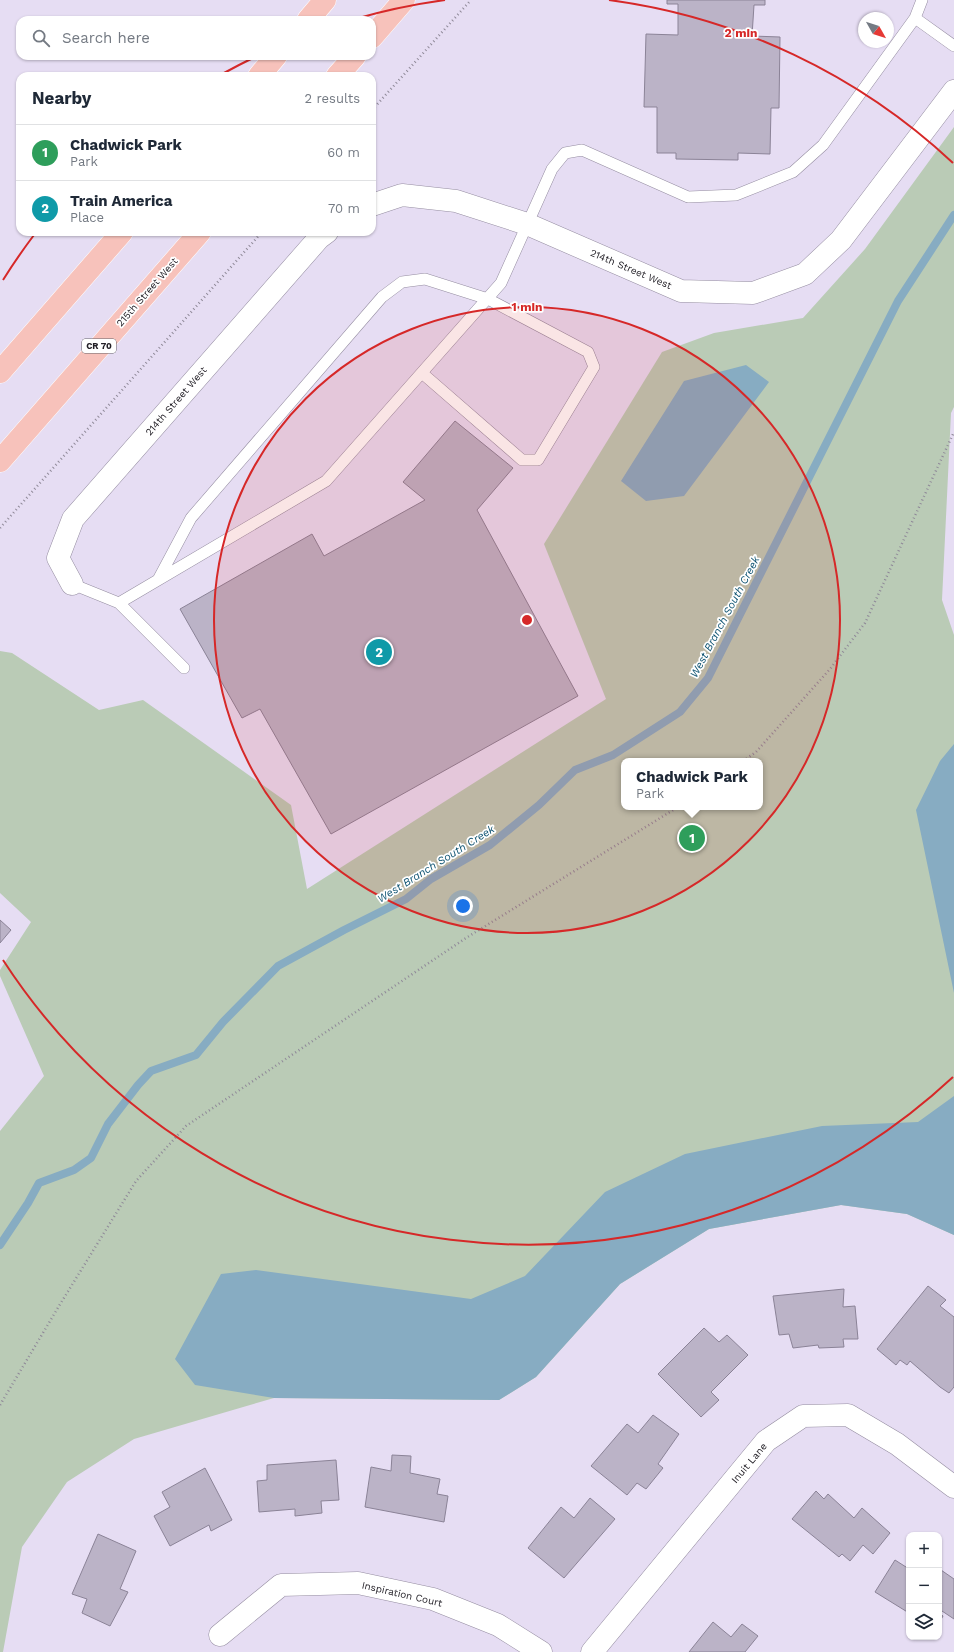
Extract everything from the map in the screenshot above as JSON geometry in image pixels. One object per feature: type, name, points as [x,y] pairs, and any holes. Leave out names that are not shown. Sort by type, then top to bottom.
[{"type":"main road","points":[[311,16],[325,0]]},
{"type":"main road","points":[[373,16],[384,0]]},
{"type":"main road","points":[[376,32],[404,0]]},
{"type":"main road","points":[[262,72],[272,60]]},
{"type":"main road","points":[[333,72],[341,60]]},
{"type":"main road","points":[[341,72],[351,60]]},
{"type":"main road","points":[[0,372],[119,236]]},
{"type":"main road","name":"215th Street West","points":[[0,461],[197,236]]},
{"type":"street","name":"214th Street West","points":[[376,204],[402,195],[456,201],[527,224],[681,291],[753,293],[805,274],[841,240],[954,91]]},
{"type":"street","name":"214th Street West","points":[[72,584],[58,558],[73,519],[322,236]]},
{"type":"street","name":"Inuit Lane","points":[[592,1652],[766,1441],[804,1416],[848,1415],[897,1444],[954,1487]]},
{"type":"street","name":"Inspiration Court","points":[[220,1635],[281,1586],[358,1583],[434,1599],[498,1625],[541,1652]]},
{"type":"lane","points":[[119,603],[159,578],[326,481],[501,283],[552,169],[565,153],[582,150],[688,197],[736,195],[793,172],[823,145],[915,18],[922,0]]},
{"type":"lane","points":[[915,18],[954,46]]},
{"type":"lane","points":[[159,578],[191,518],[382,297],[402,282],[425,279],[488,299],[588,352],[594,367],[538,460],[522,460],[422,373]]},
{"type":"lane","points":[[72,584],[119,603],[184,668]]},
{"type":"path","points":[[376,106],[471,0]]},
{"type":"path","points":[[0,528],[258,236]]},
{"type":"path","points":[[747,758],[756,752],[830,669],[865,623],[954,432]]},
{"type":"path","points":[[0,1405],[136,1181],[186,1126],[466,938],[673,810]]},
{"type":"green space","points":[[954,127],[954,407],[951,413],[942,600],[954,635],[954,1235],[907,1214],[841,1205],[709,1229],[620,1284],[536,1377],[499,1400],[274,1398],[134,1439],[67,1482],[22,1547],[3,1652],[0,1652],[0,1131],[44,1076],[0,976],[0,970],[31,922],[0,893],[0,651],[12,653],[99,710],[143,700],[291,805],[307,889],[606,699],[544,544],[662,352],[714,333],[803,318],[865,249]]},
{"type":"water","points":[[746,365],[769,382],[684,496],[646,501],[621,481],[684,381]]},
{"type":"water","points":[[954,744],[954,993],[916,810],[940,761]]},
{"type":"water","points":[[954,1096],[954,1235],[907,1214],[841,1205],[709,1229],[620,1284],[536,1377],[499,1400],[274,1398],[195,1385],[175,1359],[221,1274],[256,1270],[471,1299],[525,1276],[605,1192],[685,1154],[822,1126],[918,1122]]},
{"type":"building","points":[[667,0],[765,0],[765,5],[754,5],[752,36],[780,37],[779,108],[771,108],[770,154],[738,153],[738,160],[676,159],[676,153],[657,153],[657,107],[644,107],[646,34],[678,35],[678,4],[667,4]]},
{"type":"building","points":[[455,421],[513,468],[477,510],[578,696],[331,834],[260,709],[242,718],[180,609],[312,534],[324,556],[425,500],[403,482]]},
{"type":"building","points":[[0,920],[11,930],[0,943]]},
{"type":"building","points":[[928,1286],[946,1300],[940,1306],[954,1317],[954,1387],[949,1393],[910,1361],[907,1365],[900,1360],[896,1365],[877,1349]]},
{"type":"building","points":[[844,1289],[843,1307],[855,1306],[858,1339],[843,1339],[844,1347],[819,1348],[818,1345],[793,1348],[789,1334],[779,1335],[773,1296]]},
{"type":"building","points":[[704,1328],[719,1342],[727,1335],[748,1355],[711,1392],[719,1400],[701,1417],[658,1374]]},
{"type":"building","points":[[653,1415],[679,1434],[658,1464],[663,1468],[646,1489],[637,1483],[627,1495],[591,1466],[627,1424],[638,1433]]},
{"type":"building","points":[[392,1455],[411,1456],[410,1473],[440,1479],[437,1494],[448,1496],[444,1522],[365,1507],[371,1467],[391,1471]]},
{"type":"building","points":[[336,1460],[339,1500],[321,1501],[322,1513],[295,1516],[295,1509],[259,1512],[257,1481],[267,1480],[267,1465]]},
{"type":"building","points":[[205,1468],[232,1520],[211,1531],[209,1525],[170,1546],[154,1516],[170,1507],[162,1492]]},
{"type":"building","points":[[816,1491],[824,1499],[828,1494],[854,1518],[862,1508],[890,1533],[873,1554],[863,1545],[850,1561],[842,1554],[839,1557],[792,1519]]},
{"type":"building","points":[[590,1498],[615,1519],[564,1578],[528,1548],[561,1507],[574,1518]]},
{"type":"building","points":[[98,1534],[136,1551],[120,1589],[128,1592],[110,1626],[82,1613],[87,1599],[72,1594]]},
{"type":"building","points":[[895,1560],[906,1567],[906,1611],[875,1592]]},
{"type":"building","points":[[942,1571],[954,1579],[954,1619],[942,1611]]},
{"type":"building","points":[[713,1622],[731,1637],[742,1624],[758,1636],[745,1652],[689,1652]]},
{"type":"waterway","name":"West Branch South Creek","points":[[0,1245],[28,1203],[39,1183],[74,1170],[91,1158],[108,1124],[138,1085],[151,1071],[196,1055],[223,1022],[278,966],[344,930],[406,899],[431,879],[490,845],[539,805],[575,770],[613,755],[680,712],[708,678],[898,301],[954,215]]},
{"type":"place","name":"Train America","points":[[379,652]]},
{"type":"place","name":"Chadwick Park","points":[[692,838]]}]
